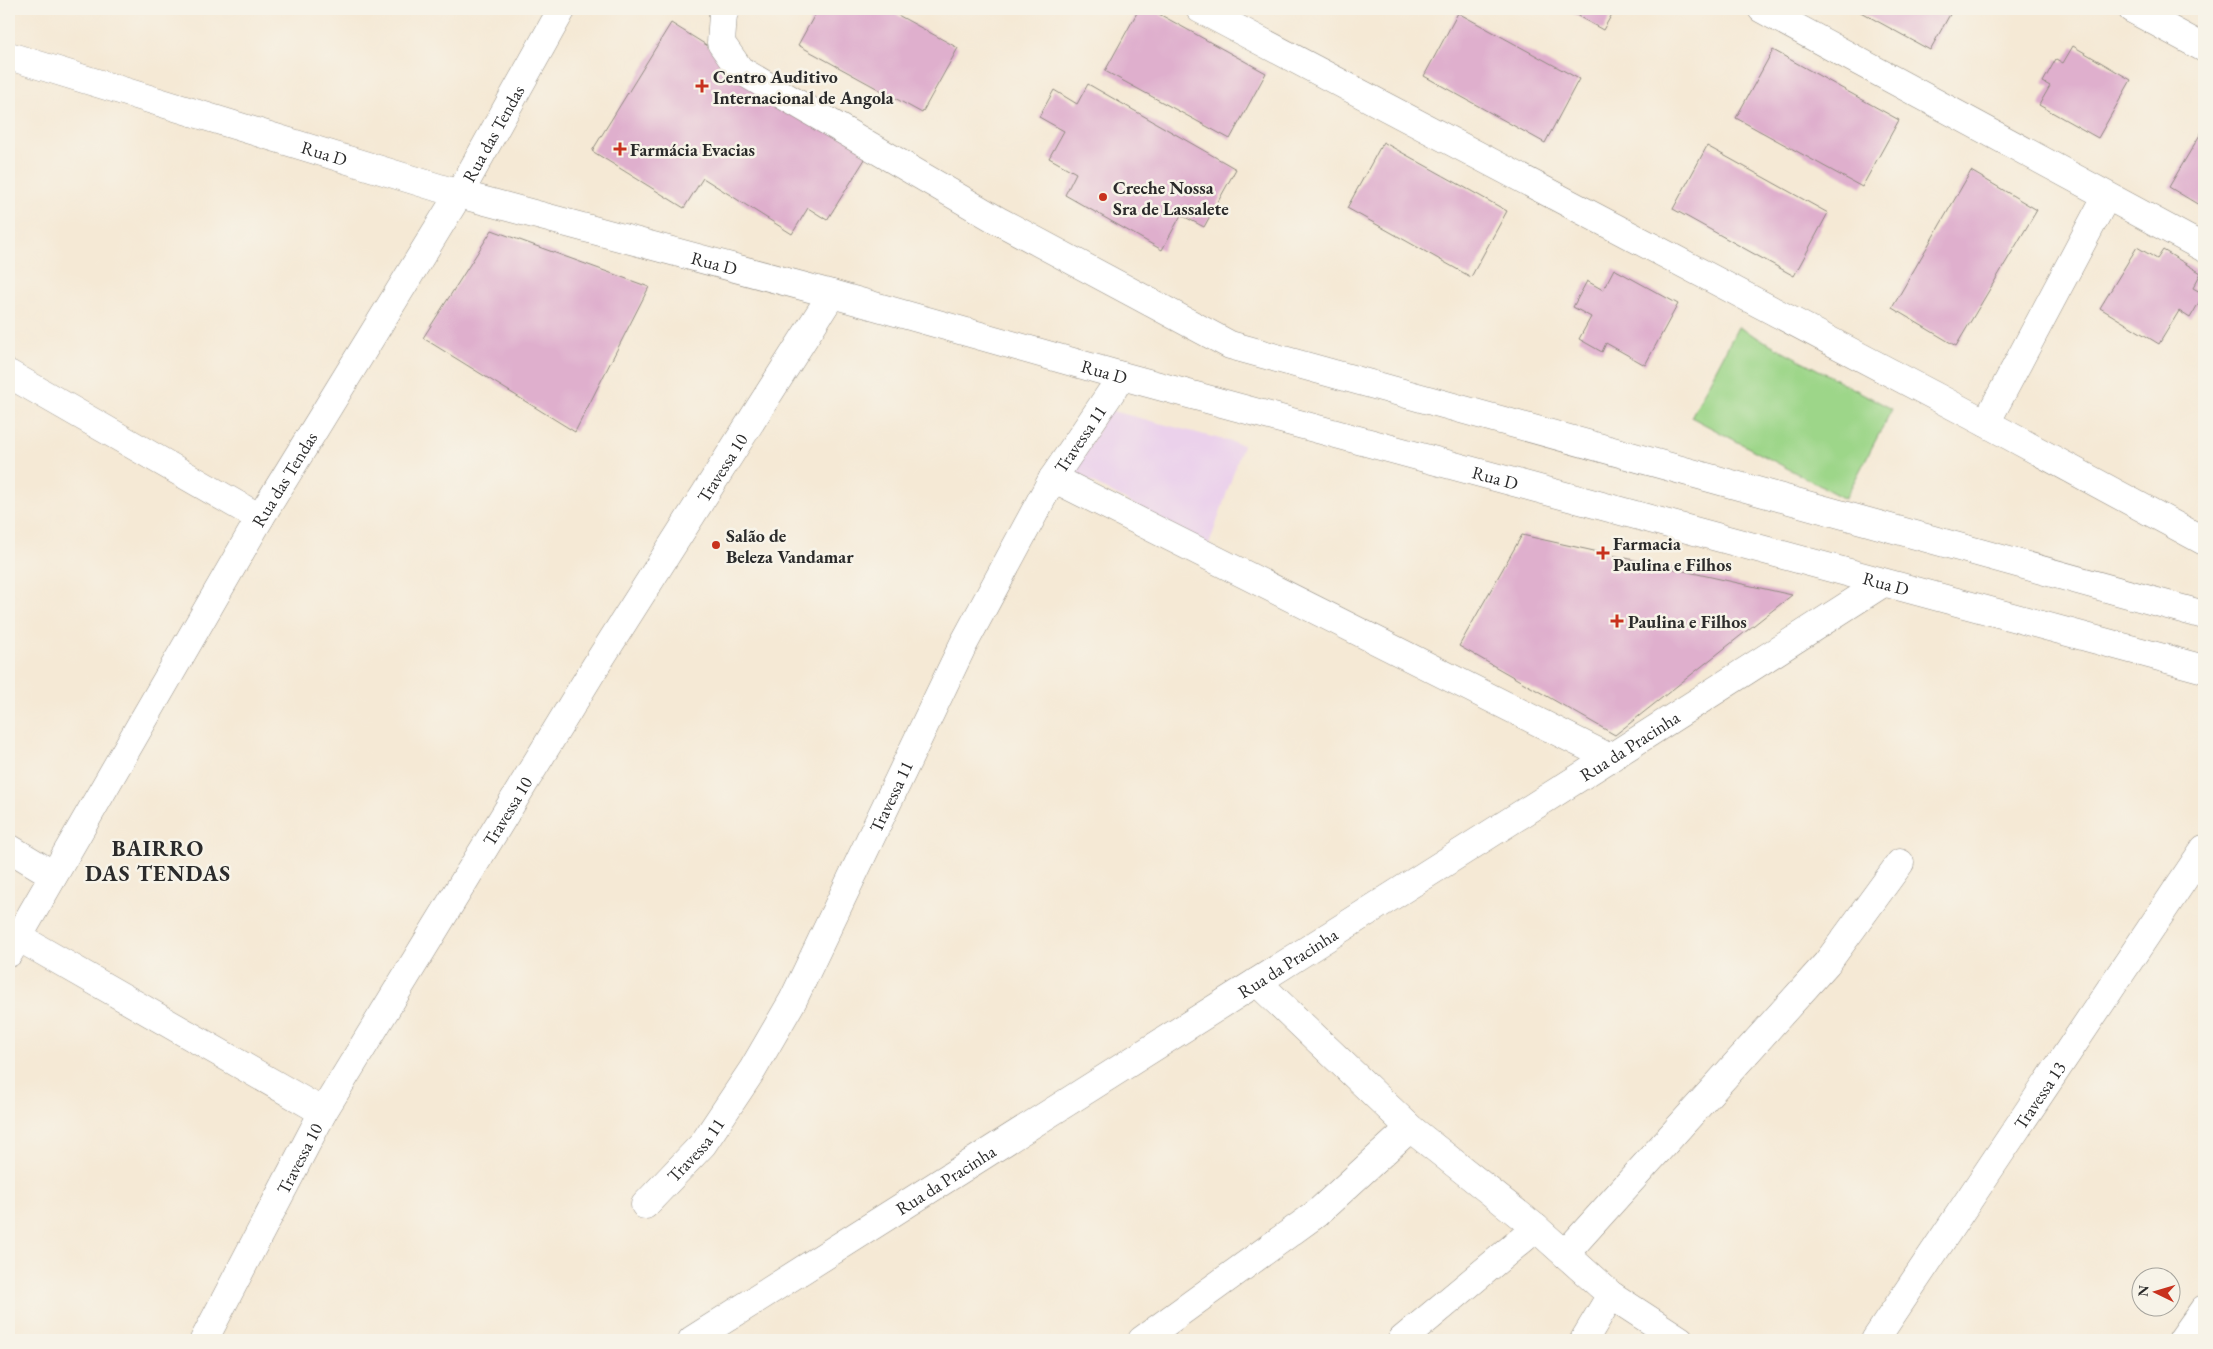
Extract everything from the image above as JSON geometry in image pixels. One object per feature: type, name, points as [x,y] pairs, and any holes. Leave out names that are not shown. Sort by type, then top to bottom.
[{"type":"street","name":"Rua das Tendas","points":[[13,945],[52,874],[260,518],[458,194],[562,9]]},
{"type":"street","points":[[726,9],[723,14],[721,43],[740,70],[997,220],[1230,345],[2204,615]]},
{"type":"street","points":[[1200,9],[1986,422],[2204,541]]},
{"type":"street","points":[[1762,9],[2106,197],[2204,248]]},
{"type":"street","points":[[2132,9],[2204,48]]},
{"type":"street","name":"Rua D","points":[[9,56],[458,194],[832,294],[1122,376],[2204,669]]},
{"type":"street","points":[[1986,422],[2106,197]]},
{"type":"street","name":"Travessa 10","points":[[204,1340],[322,1112],[590,675],[832,294]]},
{"type":"street","points":[[9,374],[260,518]]},
{"type":"street","name":"Travessa 11","points":[[645,1205],[703,1144],[753,1069],[793,1000],[963,645],[1053,478],[1122,376]]},
{"type":"street","points":[[1053,478],[1610,758]]},
{"type":"street","name":"Rua da Pracinha","points":[[692,1340],[1610,758],[1882,583]]},
{"type":"street","points":[[9,848],[52,874]]},
{"type":"street","name":"Travessa 13","points":[[1875,1340],[2204,850]]},
{"type":"street","points":[[1565,1254],[1827,963],[1900,863]]},
{"type":"street","points":[[13,945],[322,1112]]},
{"type":"street","points":[[1257,982],[1410,1128],[1536,1228],[1611,1295],[1680,1340]]},
{"type":"street","points":[[1142,1340],[1316,1214],[1410,1128]]},
{"type":"street","points":[[1402,1340],[1536,1228]]},
{"type":"street","points":[[1584,1340],[1611,1295]]},
{"type":"street","points":[[2182,1340],[2204,1309]]},
{"type":"shaded area","points":[[1109,410],[1243,445],[1209,545],[1075,473]]},
{"type":"green space","points":[[1738,327],[1892,409],[1845,499],[1691,417]]},
{"type":"building","points":[[818,9],[887,9],[958,48],[922,113],[798,45]]},
{"type":"building","points":[[1139,9],[1150,9],[1266,73],[1230,139],[1105,71]]},
{"type":"building","points":[[1565,9],[1615,9],[1603,30]]},
{"type":"building","points":[[1855,9],[1953,9],[1930,50]]},
{"type":"building","points":[[1458,13],[1579,79],[1545,143],[1424,76]]},
{"type":"building","name":"Centro Auditivo Internacional de Angola","points":[[671,23],[872,148],[827,220],[808,208],[792,234],[703,178],[684,208],[592,151]]},
{"type":"building","points":[[2073,46],[2131,80],[2098,138],[2039,105],[2050,86],[2043,82],[2056,59],[2063,63]]},
{"type":"building","points":[[1773,50],[1899,120],[1862,187],[1736,118]]},
{"type":"building","name":"Creche Nossa Sra de Lassalete","points":[[1088,84],[1236,169],[1204,227],[1181,215],[1162,250],[1065,195],[1076,173],[1049,158],[1064,131],[1039,117],[1054,90],[1077,104]]},
{"type":"building","points":[[2204,128],[2204,208],[2169,187]]},
{"type":"building","points":[[1383,142],[1507,211],[1471,277],[1347,208]]},
{"type":"building","points":[[1707,146],[1828,213],[1794,276],[1673,209]]},
{"type":"building","points":[[1971,171],[2037,210],[1956,346],[1892,308]]},
{"type":"building","points":[[492,230],[649,287],[575,432],[423,338]]},
{"type":"building","points":[[2137,247],[2157,259],[2163,250],[2201,273],[2193,288],[2204,294],[2190,318],[2179,311],[2159,344],[2100,308]]},
{"type":"building","points":[[1614,269],[1678,304],[1645,365],[1606,343],[1602,352],[1579,339],[1591,317],[1573,307],[1587,281],[1603,290]]},
{"type":"building","name":"Paulina e Filhos","points":[[1522,535],[1792,595],[1615,735],[1459,646]]},
{"type":"place","name":"Centro Auditivo Internacional de Angola","points":[[702,86]]},
{"type":"place","name":"Farmácia Evacias","points":[[620,149]]},
{"type":"place","name":"Creche Nossa Sra de Lassalete","points":[[1103,197]]},
{"type":"place","name":"Salão de Beleza Vandamar","points":[[716,545]]},
{"type":"place","name":"Farmacia Paulina e Filhos","points":[[1603,553]]},
{"type":"place","name":"Paulina e Filhos","points":[[1617,621]]},
{"type":"district","name":"BAIRRO DAS TENDAS","points":[[158,860]]}]
